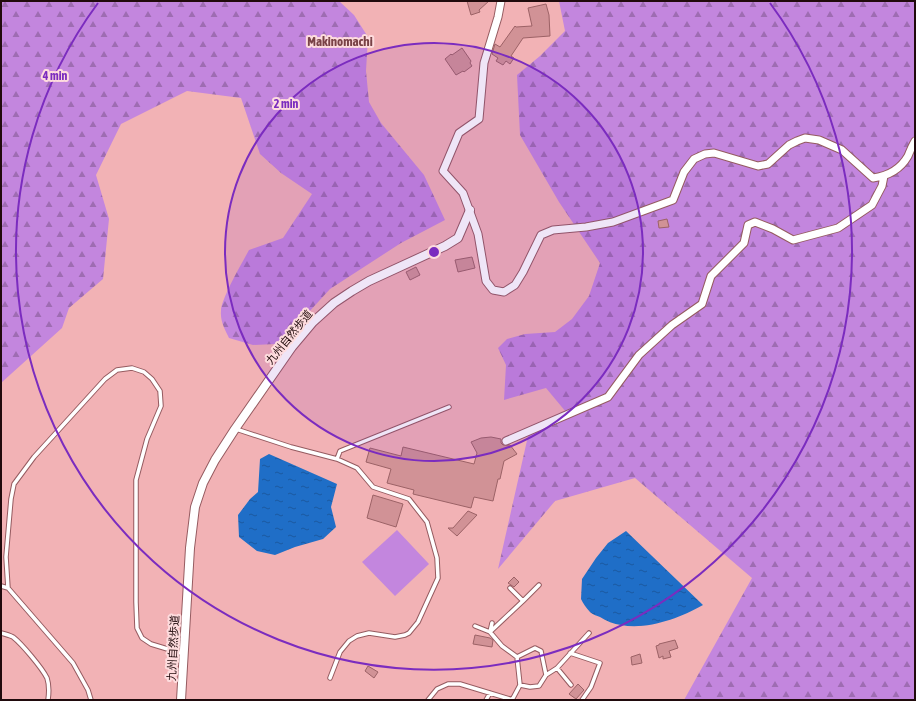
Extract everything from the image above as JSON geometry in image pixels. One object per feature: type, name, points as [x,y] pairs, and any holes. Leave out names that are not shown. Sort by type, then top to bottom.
[{"type":"street","points":[[500,1],[498,17],[484,63],[479,119],[459,133],[443,171],[463,193],[478,234],[486,281],[493,290],[504,292],[515,285],[541,235],[553,230],[586,227],[613,222],[673,200],[684,172],[694,159],[705,154],[714,153],[758,166],[768,164],[789,145],[797,140],[805,138],[819,140],[842,150],[873,178],[884,176],[898,168],[907,158],[915,142]]},
{"type":"street","points":[[506,442],[608,397],[639,355],[672,325],[702,304],[711,276],[744,243],[748,225],[755,222],[773,229],[793,240],[838,228],[872,205],[882,186],[884,176]]},
{"type":"street","name":"九州自然歩道","points":[[181,700],[190,548],[195,507],[203,483],[215,460],[292,347],[313,322],[334,303],[369,281],[458,238],[470,210]]},
{"type":"lane","points":[[8,588],[6,557],[11,499],[14,484],[34,457],[105,379],[117,370],[132,368],[144,372],[152,379],[160,391],[161,406],[147,439],[136,480],[137,628],[142,638],[151,644],[184,654]]},
{"type":"lane","points":[[337,459],[340,451],[449,407]]},
{"type":"lane","points":[[235,429],[290,447],[337,459],[357,468],[373,488],[410,499],[427,522],[436,558],[438,578],[418,622],[409,633],[400,637],[369,633],[357,636],[349,641],[340,652],[330,678]]},
{"type":"lane","points":[[490,632],[539,585]]},
{"type":"lane","points":[[1,586],[8,588],[73,663],[88,690],[91,700]]},
{"type":"lane","points":[[510,588],[523,601]]},
{"type":"lane","points":[[490,632],[492,623]]},
{"type":"lane","points":[[428,700],[437,689],[448,684],[460,684],[512,700],[520,685],[517,657],[502,646],[490,632],[474,626]]},
{"type":"lane","points":[[520,685],[530,687],[538,686],[546,675],[558,668],[589,632]]},
{"type":"lane","points":[[1,633],[11,636],[18,641],[44,674],[48,682],[48,700]]},
{"type":"lane","points":[[517,657],[535,648],[538,649],[541,651],[546,675]]},
{"type":"lane","points":[[570,653],[600,663],[591,687],[582,700]]},
{"type":"lane","points":[[558,668],[571,685]]},
{"type":"lane","points":[[486,700],[490,693]]},
{"type":"green space","points":[[1,1],[339,1],[354,15],[368,37],[366,71],[369,102],[381,123],[424,175],[445,220],[401,243],[330,289],[297,325],[276,344],[253,345],[229,338],[221,318],[222,305],[232,281],[249,250],[283,238],[312,194],[281,173],[260,154],[241,98],[187,91],[121,124],[96,175],[109,219],[103,279],[69,308],[62,328],[1,383]]},
{"type":"green space","points":[[559,1],[915,1],[915,700],[684,700],[752,578],[635,478],[555,501],[498,569],[528,436],[566,412],[546,388],[504,400],[506,365],[498,348],[507,339],[525,334],[555,332],[572,319],[589,296],[600,263],[559,202],[520,135],[517,75],[540,56],[565,31]]},
{"type":"green space","points":[[397,530],[429,564],[395,596],[362,562]]},
{"type":"water","points":[[269,454],[337,484],[331,507],[336,527],[323,539],[295,547],[275,555],[257,551],[239,537],[238,515],[250,499],[258,492],[260,459]]},
{"type":"water","points":[[626,531],[703,605],[664,622],[642,626],[616,624],[590,612],[581,599],[582,579],[608,543]]},
{"type":"building","points":[[467,1],[489,1],[479,10],[480,12],[471,15]]},
{"type":"building","points":[[546,4],[549,15],[550,36],[523,38],[511,56],[514,58],[510,64],[506,61],[503,65],[496,61],[498,58],[492,54],[495,44],[500,47],[515,26],[532,26],[528,8]]},
{"type":"building","points":[[462,48],[471,61],[470,63],[472,66],[464,72],[463,71],[456,75],[445,59]]},
{"type":"building","points":[[667,219],[669,227],[659,228],[658,221]]},
{"type":"building","points":[[472,257],[475,268],[458,272],[455,260]]},
{"type":"building","points":[[416,267],[420,275],[410,280],[406,272]]},
{"type":"building","points":[[491,437],[501,439],[501,443],[503,445],[510,445],[517,454],[504,461],[493,501],[474,497],[471,508],[413,494],[414,490],[387,483],[391,469],[366,462],[370,448],[401,456],[403,447],[474,464],[477,453],[471,442],[481,438]]},
{"type":"building","points":[[373,495],[403,504],[396,527],[367,518]]},
{"type":"building","points":[[468,511],[477,515],[457,536],[448,528],[453,528]]},
{"type":"building","points":[[514,577],[519,582],[514,587],[508,583]]},
{"type":"building","points":[[475,635],[493,640],[492,647],[473,644]]},
{"type":"building","points":[[675,640],[678,648],[669,651],[671,657],[663,659],[663,656],[659,658],[656,646]]},
{"type":"building","points":[[640,654],[642,663],[632,665],[631,657]]},
{"type":"building","points":[[368,666],[378,672],[374,678],[365,671]]},
{"type":"building","points":[[578,684],[584,690],[576,699],[569,694]]},
{"type":"district","name":"Makinomachi","points":[[340,41]]}]
